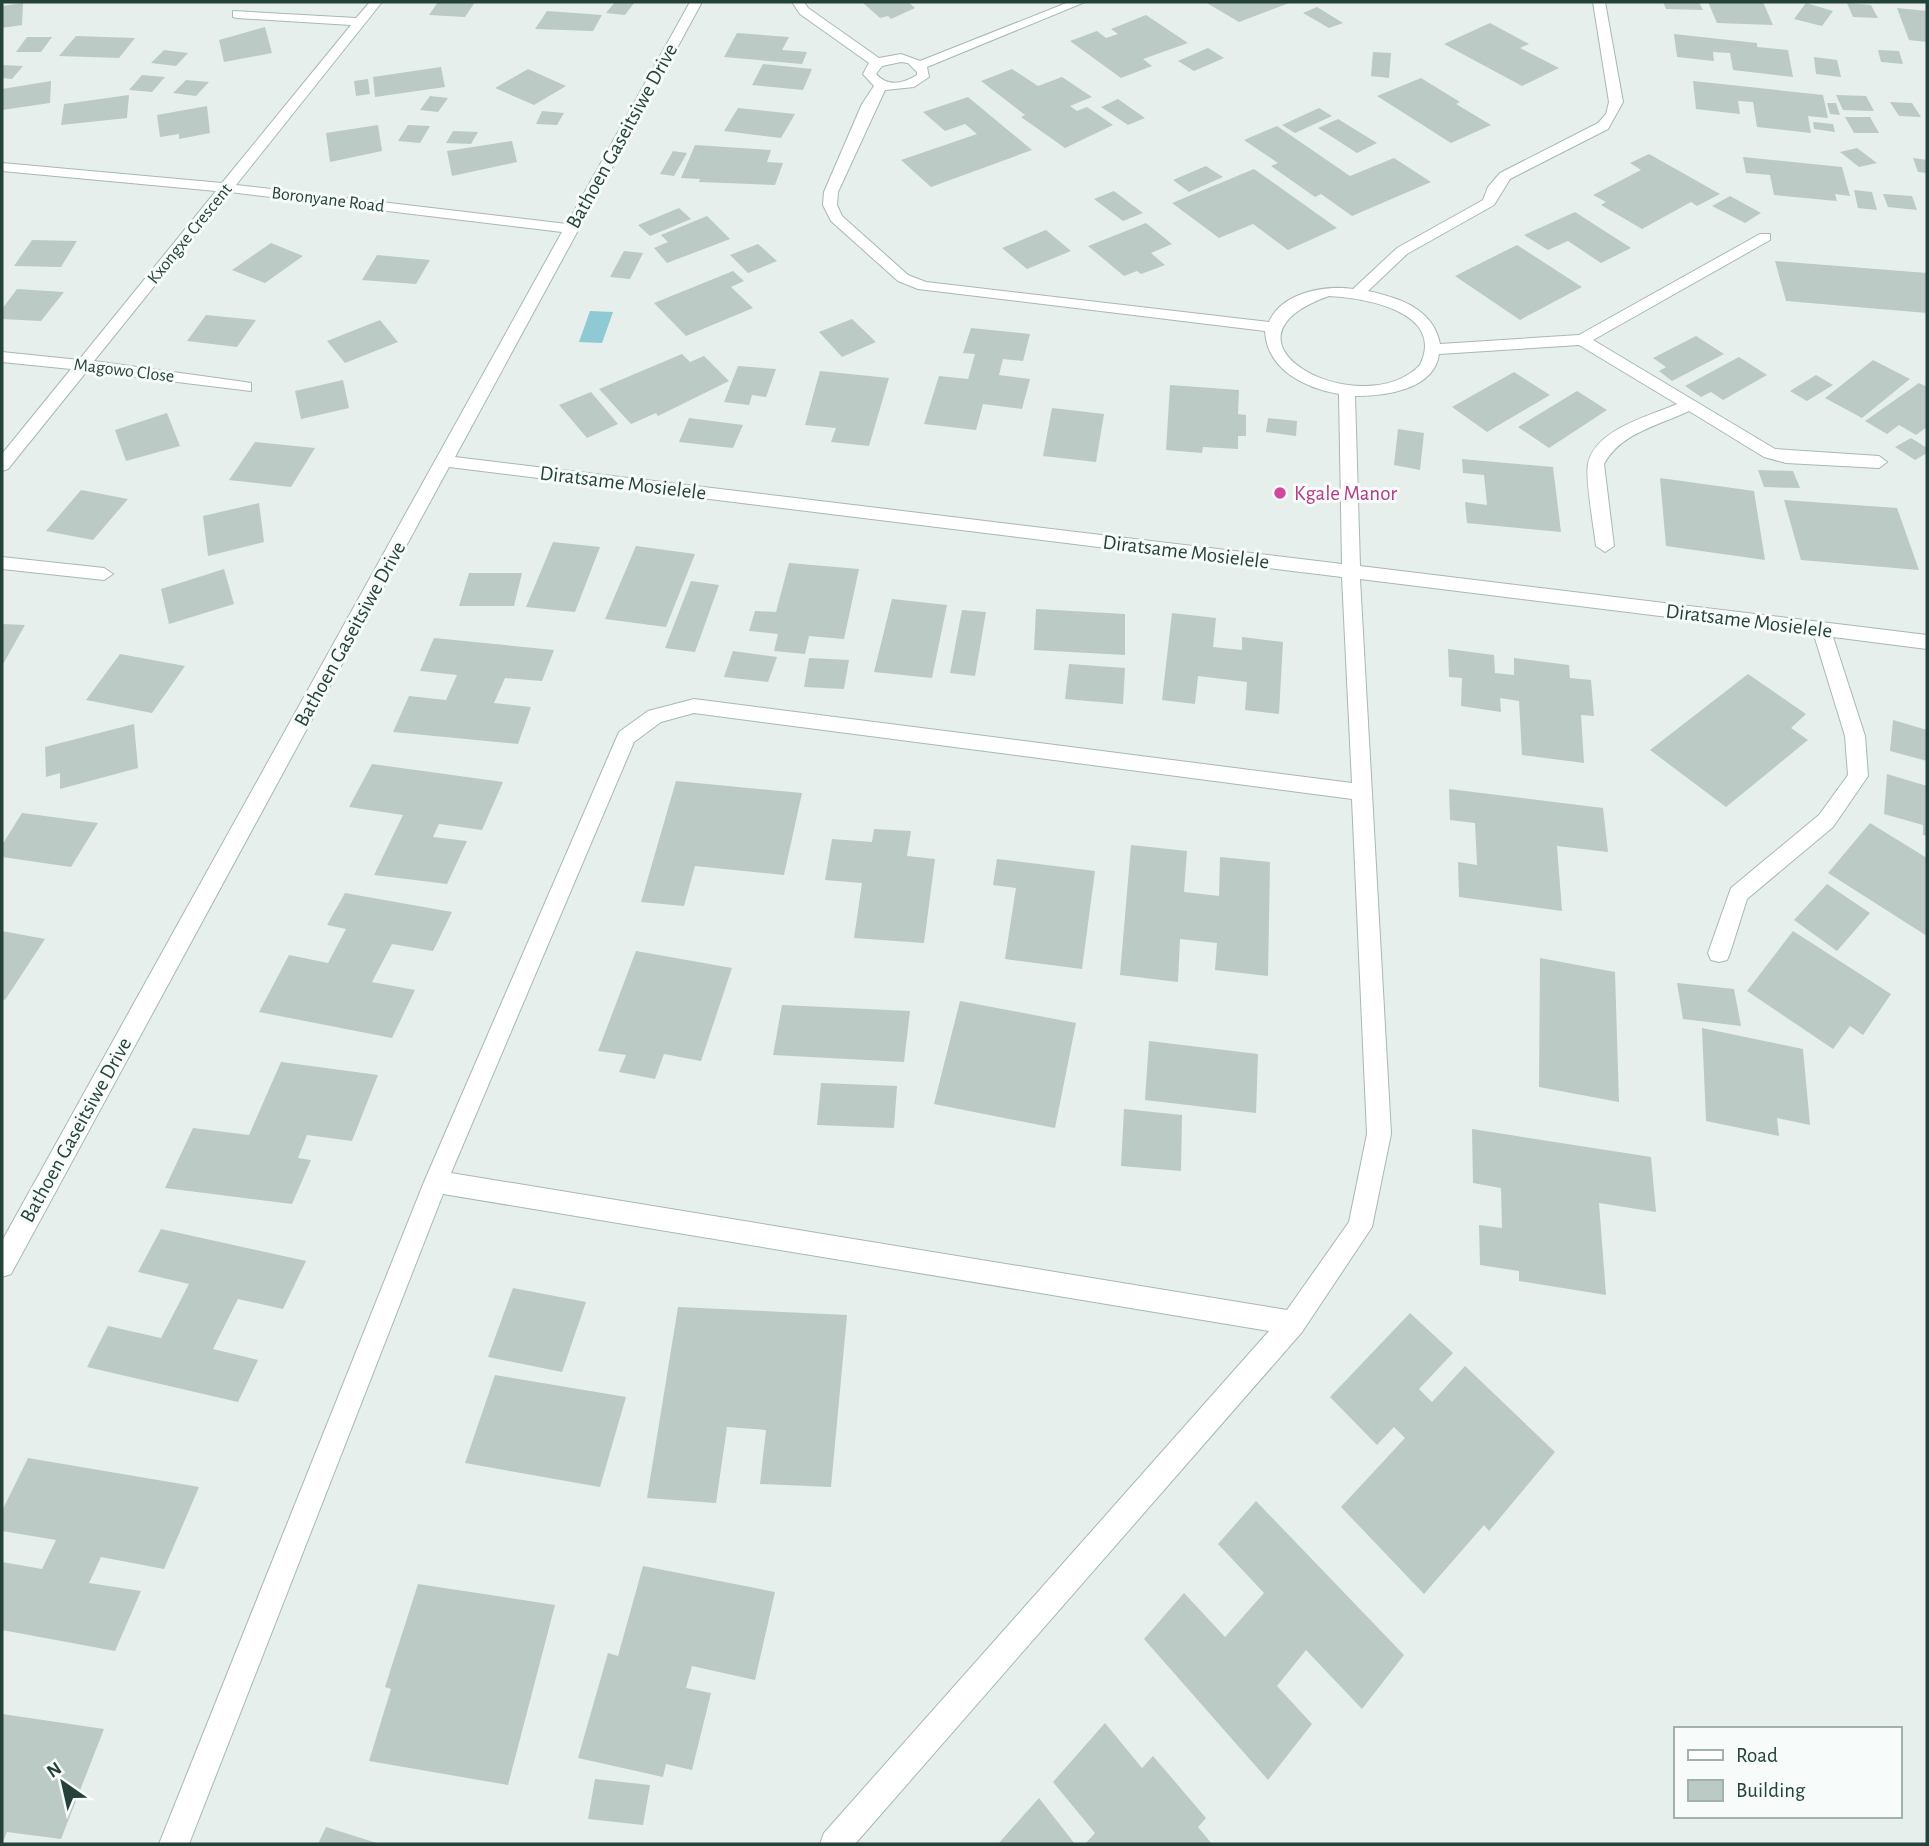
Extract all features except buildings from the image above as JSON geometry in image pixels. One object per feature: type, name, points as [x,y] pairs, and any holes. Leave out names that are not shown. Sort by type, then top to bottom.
[{"type":"street","name":"Kxongxe Crescent","points":[[2,465],[376,2]]},
{"type":"street","name":"Bathoen Gaseitsiwe Drive","points":[[2,1265],[696,2]]},
{"type":"street","points":[[797,2],[804,11],[877,62]]},
{"type":"street","points":[[920,65],[1079,2]]},
{"type":"street","points":[[1359,291],[1402,251],[1489,202],[1495,187],[1505,176],[1603,126],[1616,102],[1599,2]]},
{"type":"street","points":[[237,14],[359,22]]},
{"type":"street","points":[[901,58],[920,65],[924,71],[923,77],[916,83],[893,87],[881,85],[869,74],[870,68],[877,62],[901,58]]},
{"type":"street","points":[[881,85],[869,104],[831,191],[830,205],[836,218],[903,278],[923,286],[1272,327]]},
{"type":"street","name":"Boronyane Road","points":[[2,167],[228,188],[570,229]]},
{"type":"street","points":[[1434,349],[1582,340],[1765,237]]},
{"type":"street","points":[[1328,291],[1359,291],[1388,299],[1413,313],[1429,330],[1434,349],[1427,368],[1408,383],[1380,391],[1347,391],[1315,382],[1289,367],[1274,347],[1272,327],[1282,310],[1301,297],[1328,291]]},
{"type":"street","points":[[1582,340],[1687,406],[1770,453],[1786,457],[1879,462]]},
{"type":"street","name":"Magowo Close","points":[[2,357],[245,387]]},
{"type":"street","points":[[835,1844],[1293,1323],[1360,1227],[1379,1134],[1351,573],[1347,391]]},
{"type":"street","points":[[1605,546],[1596,464],[1599,454],[1622,437],[1687,406]]},
{"type":"street","name":"Diratsame Mosielele","points":[[445,461],[1927,642]]},
{"type":"street","points":[[2,563],[104,574]]},
{"type":"street","points":[[1720,953],[1738,894],[1826,821],[1858,776],[1855,736],[1821,629]]},
{"type":"street","points":[[174,1844],[436,1182],[626,737],[655,716],[694,706],[1362,792]]},
{"type":"street","points":[[436,1182],[1293,1323]]},
{"type":"water","points":[[590,311],[613,312],[602,343],[579,342]]},
{"type":"place","name":"Kgale Manor","points":[[1280,493]]}]
